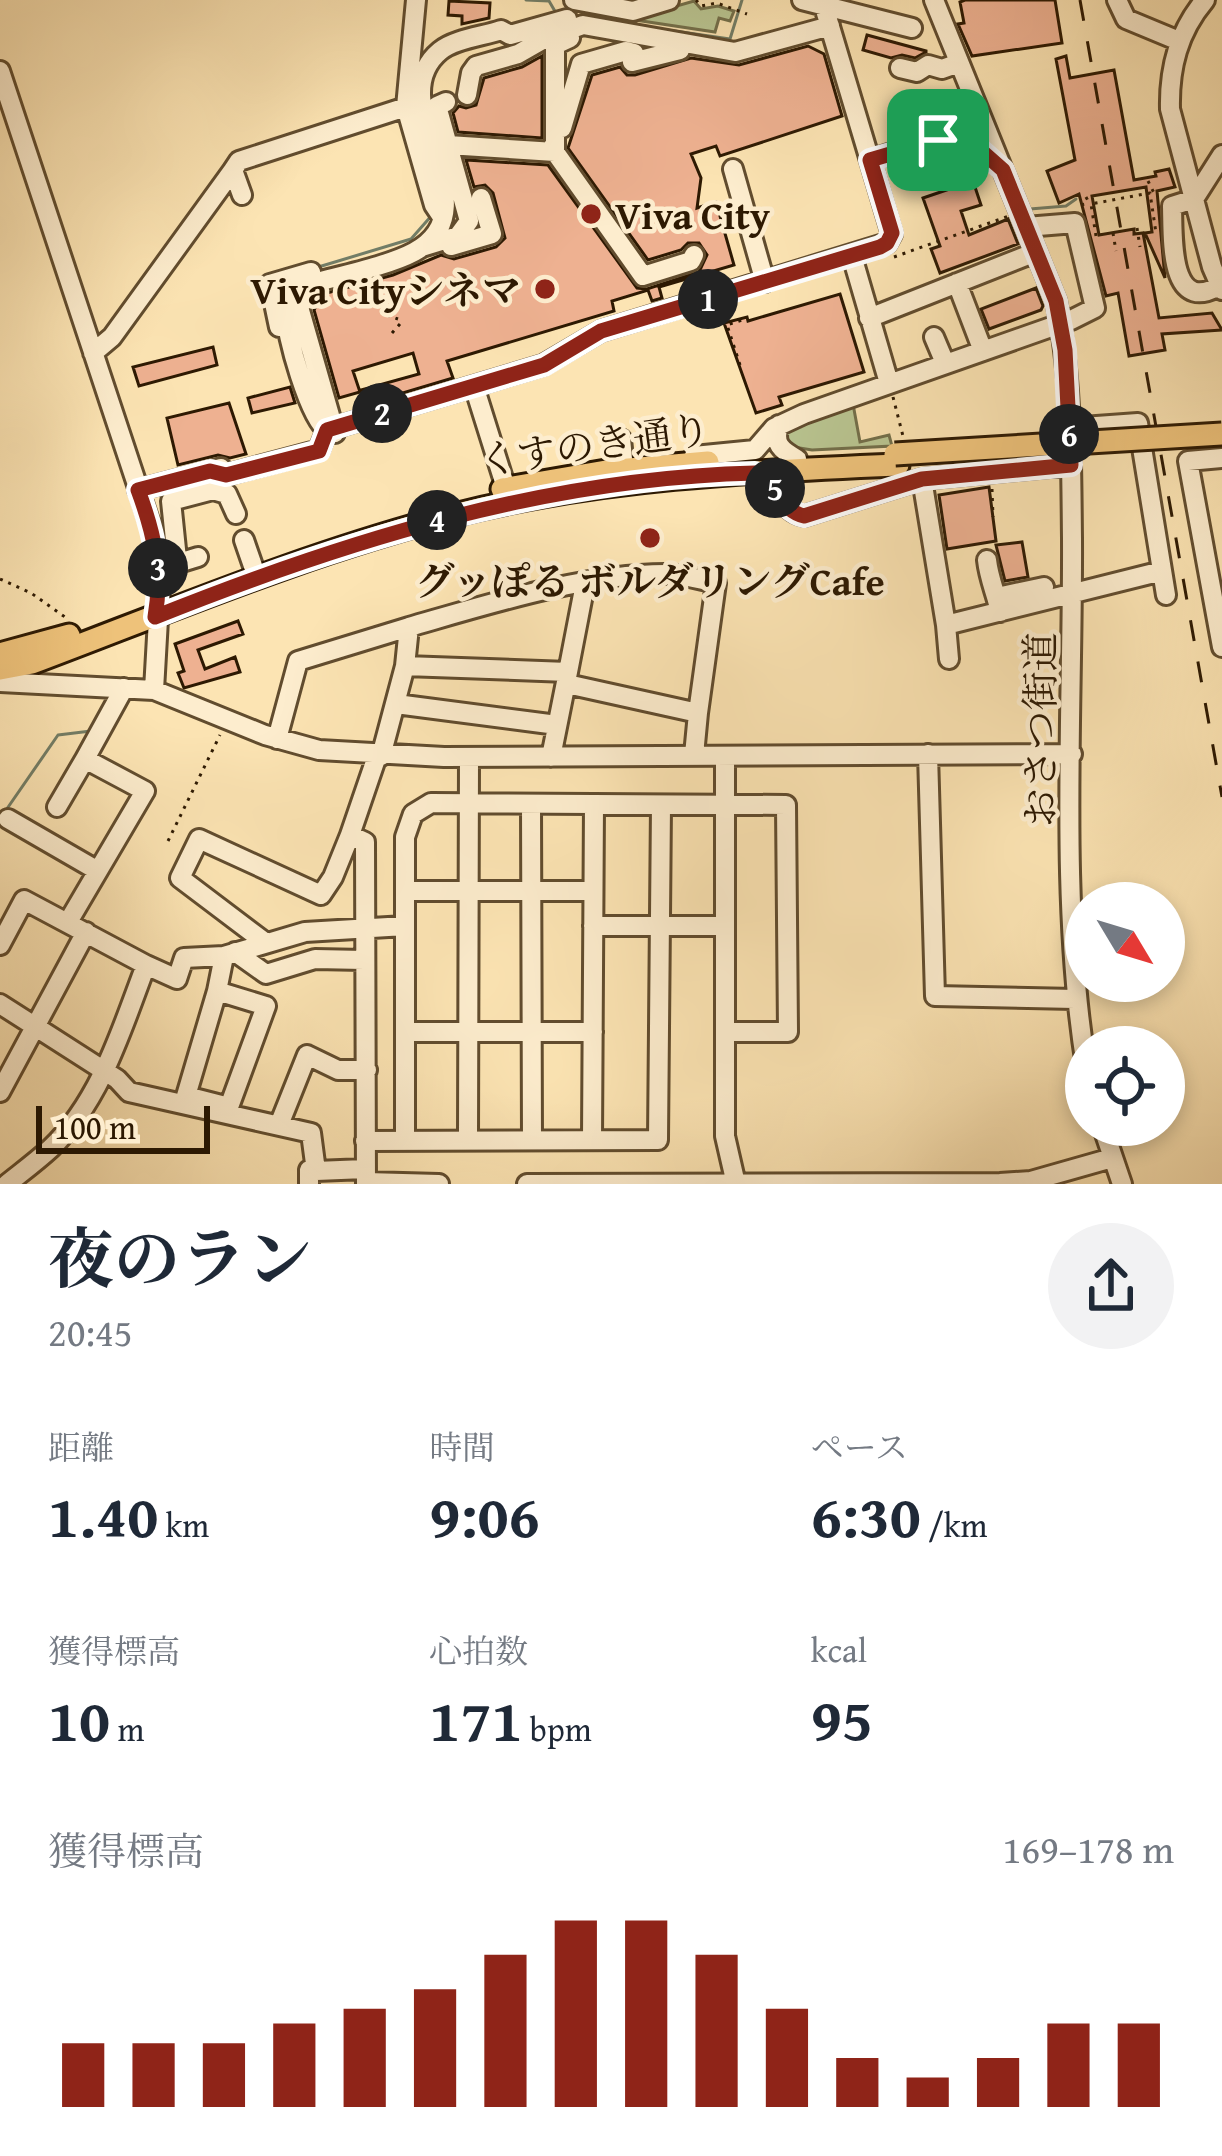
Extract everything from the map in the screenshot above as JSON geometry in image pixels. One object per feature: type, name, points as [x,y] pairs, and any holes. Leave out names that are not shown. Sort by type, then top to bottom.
[{"type":"main road","name":"くすのき通り","points":[[0,654],[454,515],[616,485],[894,456],[1222,434]]},
{"type":"main road","name":"くすのき通り","points":[[0,669],[32,662],[254,566],[388,519],[506,488],[679,464],[1222,445]]},
{"type":"street","points":[[416,0],[406,107],[438,211],[434,235],[415,252],[299,287],[288,300],[286,317],[310,405],[320,425],[335,429],[546,364],[601,331],[887,243],[896,234],[824,33],[823,2]]},
{"type":"street","points":[[616,0],[645,7]]},
{"type":"street","points":[[138,490],[306,445],[312,439],[280,335],[270,284],[412,241],[448,202],[420,101],[427,68],[441,49],[501,30],[510,35],[569,11],[633,11],[669,0]]},
{"type":"street","points":[[802,0],[913,28]]},
{"type":"street","name":"おさつ街道","points":[[934,0],[1006,179],[1018,221],[1056,301],[1061,324],[1071,465],[1066,551],[1072,593],[1074,882]]},
{"type":"street","points":[[1117,0],[1126,20],[1179,41]]},
{"type":"street","points":[[1205,0],[1179,41],[1170,83],[1170,109],[1194,199],[1221,287],[1195,294],[1186,290],[1180,278],[1172,206],[1194,199],[1220,161]]},
{"type":"street","points":[[467,95],[476,66],[588,26],[742,55]]},
{"type":"street","points":[[555,152],[555,45],[586,34],[670,49],[742,55],[824,33]]},
{"type":"street","points":[[546,38],[539,50],[555,152],[644,276],[690,259]]},
{"type":"street","points":[[555,152],[581,64],[670,49]]},
{"type":"street","points":[[900,68],[917,72],[928,65],[942,69],[959,63]]},
{"type":"street","points":[[0,71],[132,455],[154,536],[154,689]]},
{"type":"street","points":[[93,352],[112,337],[239,160],[406,107]]},
{"type":"street","points":[[203,473],[229,484],[314,463],[328,449],[335,429],[295,303],[297,286],[463,233],[469,220],[442,107]]},
{"type":"street","points":[[869,156],[942,131],[956,131],[982,118]]},
{"type":"street","points":[[869,156],[956,139],[977,147],[1006,179],[1032,179]]},
{"type":"street","points":[[448,145],[555,152]]},
{"type":"street","points":[[733,169],[764,282]]},
{"type":"street","points":[[233,170],[242,195]]},
{"type":"street","points":[[295,303],[314,289],[492,234],[481,198]]},
{"type":"street","points":[[679,464],[701,454],[755,450],[779,425],[887,389],[1095,308],[1075,223],[1018,221]]},
{"type":"street","points":[[869,318],[964,294],[1036,252]]},
{"type":"street","points":[[852,256],[865,291],[887,389]]},
{"type":"street","points":[[811,268],[817,289]]},
{"type":"street","points":[[964,294],[976,378]]},
{"type":"street","points":[[934,337],[945,363]]},
{"type":"street","points":[[474,386],[506,488]]},
{"type":"street","points":[[1069,428],[1138,423],[1166,595]]},
{"type":"street","points":[[779,425],[780,448],[797,458]]},
{"type":"street","points":[[621,439],[624,469]]},
{"type":"street","points":[[789,511],[791,488],[801,479],[850,475],[894,456]]},
{"type":"street","points":[[1222,458],[1188,460],[1217,590],[1222,646]]},
{"type":"street","points":[[755,473],[774,486],[789,511],[804,516],[922,479],[1001,479],[1071,465]]},
{"type":"street","points":[[922,479],[950,659]]},
{"type":"street","points":[[198,557],[184,562],[177,559],[171,501],[213,490],[227,494],[236,514]]},
{"type":"street","points":[[1200,526],[1222,523]]},
{"type":"street","points":[[244,540],[254,566]]},
{"type":"street","points":[[987,560],[990,587],[999,604]]},
{"type":"street","points":[[999,604],[1072,593],[1162,571]]},
{"type":"street","points":[[277,739],[298,661],[518,595],[671,574],[716,583],[694,755]]},
{"type":"street","points":[[550,757],[585,584]]},
{"type":"street","points":[[946,625],[1044,587]]},
{"type":"street","points":[[304,932],[333,877],[397,704],[409,627]]},
{"type":"street","points":[[405,666],[567,678],[698,713]]},
{"type":"street","points":[[0,682],[154,689],[277,739],[319,750],[379,756],[1072,754]]},
{"type":"street","points":[[57,807],[124,688]]},
{"type":"street","points":[[397,704],[557,725]]},
{"type":"street","points":[[928,754],[935,995],[1065,999]]},
{"type":"street","points":[[725,756],[725,1136],[736,1182]]},
{"type":"street","points":[[468,1140],[469,757]]},
{"type":"street","points":[[68,922],[145,791],[85,758]]},
{"type":"street","points":[[405,1139],[405,837],[413,814],[431,803],[786,805],[788,1032],[724,1032]]},
{"type":"street","points":[[531,804],[532,1139]]},
{"type":"street","points":[[592,1140],[593,805]]},
{"type":"street","points":[[365,1141],[658,1140],[661,805]]},
{"type":"street","points":[[8,819],[98,871]]},
{"type":"street","points":[[350,835],[365,842],[366,1178]]},
{"type":"street","points":[[266,943],[180,878],[199,838],[321,896]]},
{"type":"street","points":[[406,891],[592,891]]},
{"type":"street","points":[[0,945],[24,900],[177,979],[184,958],[230,954],[304,932],[405,926]]},
{"type":"street","points":[[593,926],[725,926]]},
{"type":"street","points":[[0,1092],[86,932]]},
{"type":"street","points":[[230,954],[266,974],[315,958],[364,960]]},
{"type":"street","points":[[217,991],[266,1006],[229,1107],[186,1096],[217,991],[230,954]]},
{"type":"street","points":[[7,1184],[53,1145],[103,1073],[146,965]]},
{"type":"street","points":[[0,1004],[129,1092],[311,1133],[313,1177],[439,1184]]},
{"type":"street","points":[[406,1032],[592,1032]]},
{"type":"street","points":[[279,1125],[307,1055],[338,1070],[367,1070]]},
{"type":"street","points":[[1108,1146],[1122,1184]]},
{"type":"street","points":[[527,1184],[1000,1184],[1031,1181],[1112,1158]]},
{"type":"path","points":[[696,0],[701,6],[716,3],[745,13]]},
{"type":"path","points":[[1148,181],[1155,195]]},
{"type":"path","points":[[1096,236],[1091,204],[1150,194],[1156,233]]},
{"type":"path","points":[[1083,206],[1082,201],[1089,197]]},
{"type":"path","points":[[882,260],[1018,221]]},
{"type":"path","points":[[1137,228],[1140,247]]},
{"type":"path","points":[[1113,233],[1116,251]]},
{"type":"path","points":[[387,315],[399,322],[392,333]]},
{"type":"path","points":[[740,364],[727,325],[745,319]]},
{"type":"path","points":[[887,389],[892,392],[894,456]]},
{"type":"path","points":[[993,518],[1001,479]]},
{"type":"path","points":[[0,579],[31,592],[71,622]]},
{"type":"path","points":[[168,841],[218,737],[234,722]]},
{"type":"green space","points":[[694,1],[701,9],[718,6],[734,11],[730,21],[719,18],[715,32],[582,12],[642,16]]},
{"type":"green space","points":[[853,404],[860,442],[889,435],[892,446],[812,450],[787,446],[783,437],[788,430]]},
{"type":"building","points":[[1055,0],[1062,43],[972,56],[958,24],[964,23],[960,2]]},
{"type":"building","points":[[449,1],[490,3],[489,18],[462,24],[462,16],[448,15]]},
{"type":"building","points":[[867,35],[926,52],[915,58],[891,58],[863,50]]},
{"type":"building","name":"Viva City","points":[[808,46],[824,54],[842,116],[720,156],[716,146],[691,154],[701,178],[697,208],[716,202],[734,265],[659,287],[662,298],[652,301],[648,290],[612,301],[614,311],[447,361],[453,378],[366,404],[361,390],[419,374],[413,353],[353,371],[360,392],[339,398],[314,310],[323,294],[393,275],[441,255],[454,259],[496,247],[505,238],[493,193],[485,185],[474,187],[466,160],[548,165],[637,288],[699,272],[707,255],[699,243],[648,260],[568,148],[592,75],[620,67],[627,75],[635,75],[691,58],[739,65]]},
{"type":"building","points":[[542,56],[542,138],[458,132],[453,113],[459,106],[476,105],[484,78]]},
{"type":"building","points":[[1066,56],[1070,78],[1114,70],[1134,180],[1169,169],[1175,187],[1157,191],[1165,278],[1145,233],[1152,232],[1146,187],[1092,196],[1099,235],[1134,229],[1134,234],[1143,233],[1159,318],[1212,313],[1222,330],[1162,334],[1165,350],[1129,356],[1118,293],[1106,296],[1079,194],[1059,203],[1047,171],[1075,160],[1056,59]]},
{"type":"building","points":[[973,181],[981,205],[961,211],[969,235],[1008,219],[1018,244],[940,273],[931,249],[940,246],[923,198]]},
{"type":"building","points":[[1036,288],[1041,310],[989,329],[981,309]]},
{"type":"building","points":[[840,294],[864,372],[779,397],[782,405],[756,413],[724,323],[747,317],[748,321]]},
{"type":"building","points":[[213,347],[217,365],[139,386],[133,367]]},
{"type":"building","points":[[290,387],[295,403],[252,413],[248,398]]},
{"type":"building","points":[[229,403],[246,454],[178,465],[167,418]]},
{"type":"building","points":[[989,487],[996,541],[947,549],[939,495]]},
{"type":"building","points":[[1022,542],[1028,577],[1005,581],[996,545]]},
{"type":"building","points":[[238,621],[243,634],[198,650],[205,669],[235,657],[240,672],[184,688],[175,644]]},
{"type":"waterway","points":[[526,0],[549,1],[556,13]]},
{"type":"waterway","points":[[633,25],[730,39],[742,0]]},
{"type":"waterway","points":[[1030,209],[1066,206],[1076,199]]},
{"type":"waterway","points":[[315,268],[411,239],[433,214]]},
{"type":"waterway","points":[[4,813],[58,735],[91,731]]},
{"type":"railway","points":[[1080,0],[1222,797]]},
{"type":"place","name":"Viva City","points":[[591,214]]},
{"type":"place","name":"Viva Cityシネマ","points":[[545,289]]},
{"type":"place","name":"グッぽる ボルダリングCafe","points":[[650,538]]},
{"type":"route","points":[[938,140],[965,141],[1003,170],[1056,301],[1065,350],[1071,465],[922,479],[804,516],[789,511],[774,486],[755,473],[616,485],[512,502],[394,532],[155,617],[158,559],[138,490],[210,471],[226,475],[319,451],[327,430],[544,365],[601,331],[880,247],[892,233],[870,160],[938,140]]}]
